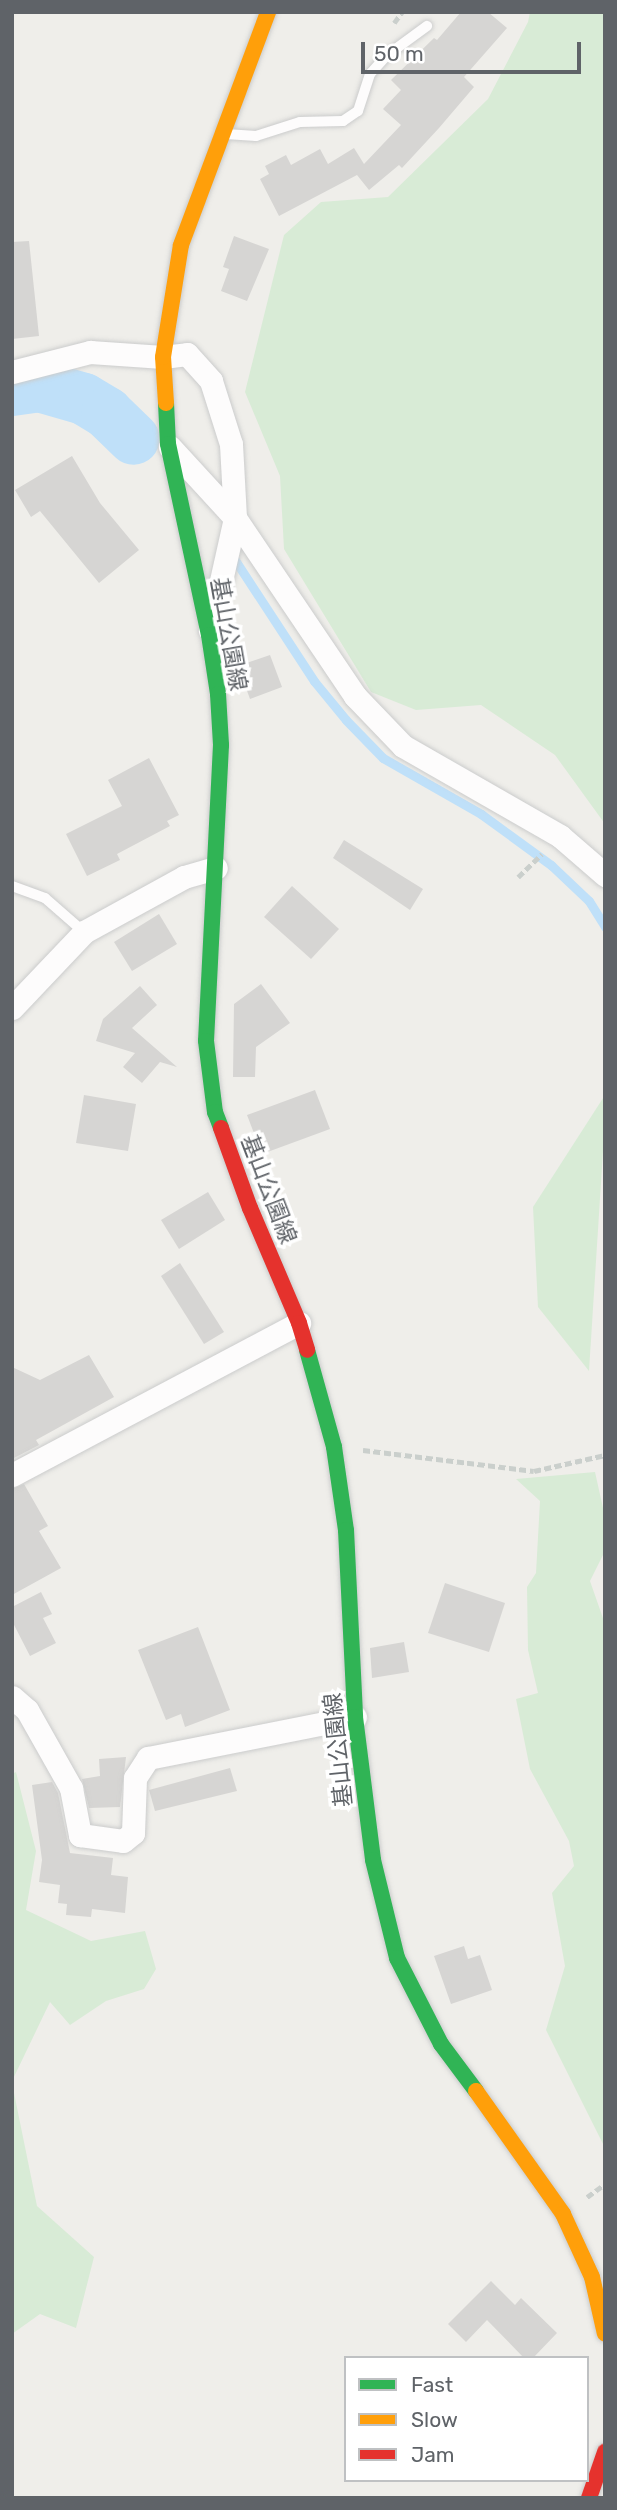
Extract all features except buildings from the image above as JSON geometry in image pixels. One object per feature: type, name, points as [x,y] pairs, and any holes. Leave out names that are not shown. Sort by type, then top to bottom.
[{"type":"main road","name":"基山公園線","points":[[268,12],[181,245],[163,357],[168,444],[209,635],[221,745],[206,1041],[215,1112],[250,1208],[299,1323],[334,1447],[346,1530],[355,1717],[373,1860],[397,1958],[441,2044],[514,2141],[563,2214],[592,2277],[605,2334]]},
{"type":"main road","points":[[589,2498],[604,2462]]},
{"type":"street","points":[[12,372],[90,352],[163,357],[187,354],[211,381],[231,444],[235,518],[223,584],[209,635]]},
{"type":"street","points":[[168,444],[235,518],[355,696],[403,746],[560,836],[605,874]]},
{"type":"street","points":[[12,1008],[84,932],[184,877],[216,868]]},
{"type":"street","points":[[12,1475],[299,1323]]},
{"type":"street","points":[[12,1697],[27,1710],[71,1788],[80,1835],[123,1841],[133,1833],[135,1778],[148,1758],[355,1717]]},
{"type":"lane","points":[[223,134],[256,136],[300,122],[343,121],[358,111],[370,74],[386,56],[427,26]]},
{"type":"lane","points":[[12,886],[45,898],[84,932]]},
{"type":"path","points":[[334,1447],[534,1471],[605,1455]]},
{"type":"green space","points":[[530,12],[605,12],[605,824],[555,755],[481,705],[416,710],[371,692],[284,549],[280,476],[245,392],[284,235],[321,202],[388,197],[488,99],[528,22]]},
{"type":"green space","points":[[605,1095],[589,1371],[538,1307],[533,1207]]},
{"type":"green space","points":[[595,1472],[605,1517],[605,1551],[590,1581],[605,1624],[605,2148],[546,2030],[565,1966],[552,1893],[574,1866],[569,1841],[530,1769],[516,1699],[538,1693],[528,1650],[527,1587],[536,1573],[540,1501],[516,1479]]},
{"type":"green space","points":[[16,1772],[36,1851],[26,1910],[91,1941],[145,1931],[156,1969],[144,1989],[106,2001],[70,2025],[50,2002],[12,2081],[12,1774]]},
{"type":"green space","points":[[12,2083],[37,2206],[94,2257],[76,2328],[40,2314],[12,2334]]},
{"type":"waterway","points":[[12,390],[39,386],[84,399],[107,413],[134,439]]},
{"type":"waterway","points":[[231,554],[314,681],[346,720],[383,758],[481,814],[551,865],[589,901],[605,927]]},
{"type":"traffic: fast","points":[[166,403],[168,444],[209,635],[218,694],[221,745],[206,1041],[215,1112],[221,1128]]},
{"type":"traffic: fast","points":[[307,1350],[334,1447],[346,1530],[355,1717],[373,1860],[397,1958],[441,2044],[476,2091]]},
{"type":"traffic: slow","points":[[166,403],[163,357],[181,245],[268,12]]},
{"type":"traffic: slow","points":[[476,2091],[563,2214],[592,2277],[605,2334]]},
{"type":"traffic: jam","points":[[221,1128],[250,1208],[299,1323],[307,1350]]},
{"type":"traffic: jam","points":[[589,2498],[605,2452]]}]
